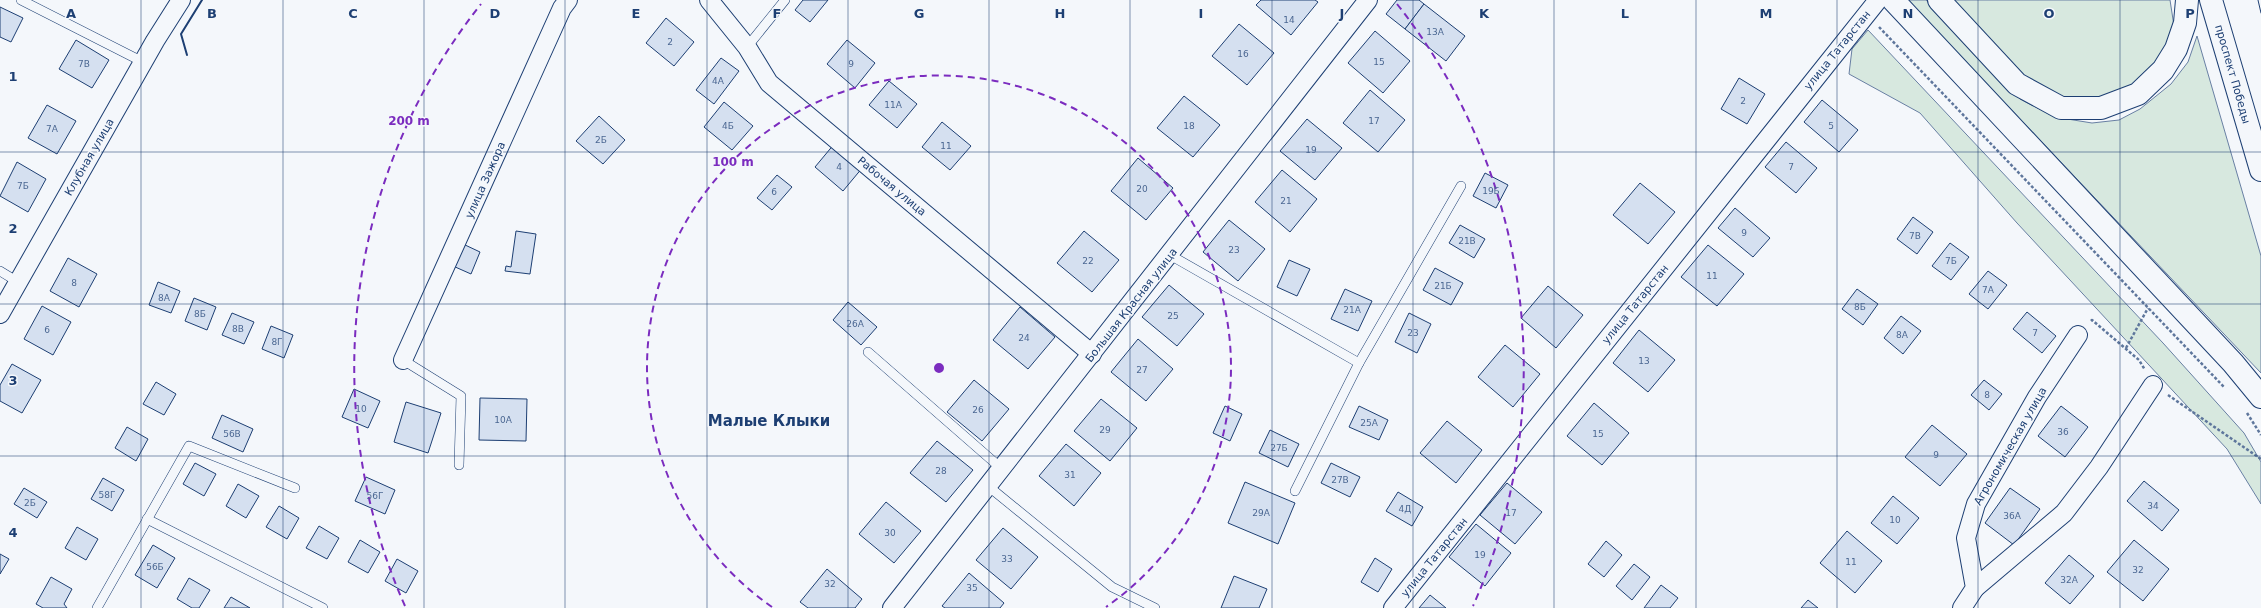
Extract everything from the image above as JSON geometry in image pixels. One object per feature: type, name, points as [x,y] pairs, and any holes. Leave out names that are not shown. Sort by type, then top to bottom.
[{"type":"main road","points":[[1893,0],[2233,363],[2261,397]]},
{"type":"main road","points":[[1939,0],[2017,84],[2061,108],[2101,108],[2138,94],[2163,70],[2176,49],[2185,23],[2187,0]]},
{"type":"main road","name":"проспект Победы","points":[[2211,0],[2261,170]]},
{"type":"street","name":"Клубная улица","points":[[0,314],[143,62],[181,0]]},
{"type":"street","name":"улица Зажора","points":[[403,360],[562,8],[568,0]]},
{"type":"street","name":"Рабочая улица","points":[[709,0],[747,47],[769,83],[1092,354]]},
{"type":"street","name":"Большая Красная улица","points":[[896,606],[1368,0]]},
{"type":"street","name":"улица Татарстан","points":[[1393,608],[1872,7]]},
{"type":"street","name":"Агрономическая улица","points":[[1975,588],[1966,538],[1976,504],[2037,397],[2078,335]]},
{"type":"street","points":[[1962,608],[1975,588],[2064,513],[2099,467],[2153,385]]},
{"type":"lane","points":[[21,0],[143,62]]},
{"type":"lane","points":[[747,47],[785,0]]},
{"type":"lane","points":[[1295,491],[1359,363],[1461,186]]},
{"type":"lane","points":[[1170,255],[1359,363]]},
{"type":"lane","points":[[0,271],[18,282]]},
{"type":"lane","points":[[868,352],[1002,468]]},
{"type":"lane","points":[[403,360],[461,396],[459,465]]},
{"type":"lane","points":[[97,608],[189,446],[295,488]]},
{"type":"lane","points":[[988,486],[1112,587],[1155,608]]},
{"type":"lane","points":[[147,519],[323,608]]},
{"type":"path","points":[[1872,7],[2148,308],[2226,390]]},
{"type":"path","points":[[2126,348],[2148,308]]},
{"type":"path","points":[[2246,412],[2261,435]]},
{"type":"shaded area","points":[[1907,0],[1926,0],[2020,99],[2055,117],[2092,123],[2119,120],[2140,109],[2171,84],[2188,62],[2197,36],[2261,256],[2261,373]]},
{"type":"shaded area","points":[[1951,0],[2170,0],[2174,26],[2164,54],[2140,80],[2107,98],[2066,99],[2027,78]]},
{"type":"shaded area","points":[[1868,30],[2163,343],[2244,433],[2261,462],[2261,504],[2227,449],[2017,223],[1920,113],[1849,74],[1852,49]]},
{"type":"building","points":[[803,0],[828,0],[810,22],[795,10]]},
{"type":"building","points":[[1261,0],[1315,0],[1318,2],[1291,35],[1256,5]]},
{"type":"building","points":[[1397,0],[1419,0],[1424,4],[1405,29],[1386,14]]},
{"type":"building","points":[[1424,4],[1465,36],[1446,61],[1405,29]]},
{"type":"building","points":[[0,7],[23,18],[11,42],[0,37]]},
{"type":"building","points":[[666,18],[694,42],[674,66],[646,43]]},
{"type":"building","points":[[1239,24],[1274,53],[1247,85],[1212,56]]},
{"type":"building","points":[[1375,31],[1410,61],[1383,93],[1348,63]]},
{"type":"building","points":[[76,40],[109,60],[92,88],[59,69]]},
{"type":"building","points":[[847,40],[875,63],[855,88],[827,64]]},
{"type":"building","points":[[721,58],[739,71],[714,104],[696,90]]},
{"type":"building","points":[[1739,78],[1765,94],[1747,124],[1721,109]]},
{"type":"building","points":[[889,81],[917,104],[897,128],[869,105]]},
{"type":"building","points":[[1370,90],[1405,120],[1378,152],[1343,123]]},
{"type":"building","points":[[1184,96],[1220,125],[1193,157],[1157,128]]},
{"type":"building","points":[[1822,100],[1858,130],[1839,152],[1804,122]]},
{"type":"building","points":[[724,102],[753,126],[732,150],[704,127]]},
{"type":"building","points":[[47,105],[76,121],[57,154],[28,138]]},
{"type":"building","points":[[599,116],[625,140],[603,164],[576,141]]},
{"type":"building","points":[[1307,119],[1342,148],[1315,180],[1280,151]]},
{"type":"building","points":[[942,122],[971,146],[950,170],[922,147]]},
{"type":"building","points":[[1786,142],[1817,168],[1796,193],[1765,167]]},
{"type":"building","points":[[835,143],[863,167],[843,191],[815,167]]},
{"type":"building","points":[[1138,158],[1173,188],[1146,220],[1111,191]]},
{"type":"building","points":[[17,162],[46,179],[28,212],[0,196]]},
{"type":"building","points":[[1282,170],[1317,199],[1290,232],[1255,202]]},
{"type":"building","points":[[1485,173],[1508,185],[1496,208],[1473,196]]},
{"type":"building","points":[[777,175],[792,187],[772,210],[757,198]]},
{"type":"building","points":[[1640,183],[1675,212],[1648,244],[1613,215]]},
{"type":"building","points":[[1735,208],[1770,238],[1753,257],[1718,228]]},
{"type":"building","points":[[1913,217],[1933,232],[1917,254],[1897,239]]},
{"type":"building","points":[[1229,220],[1265,249],[1238,281],[1203,252]]},
{"type":"building","points":[[1460,225],[1485,239],[1474,258],[1449,243]]},
{"type":"building","points":[[516,231],[536,234],[530,274],[505,271],[506,266],[511,267]]},
{"type":"building","points":[[1084,231],[1119,260],[1092,292],[1057,263]]},
{"type":"building","points":[[1950,243],[1969,257],[1951,280],[1932,266]]},
{"type":"building","points":[[463,244],[480,252],[471,274],[453,266]]},
{"type":"building","points":[[1708,245],[1744,274],[1717,306],[1681,277]]},
{"type":"building","points":[[68,258],[97,274],[79,307],[50,291]]},
{"type":"building","points":[[1289,260],[1310,269],[1297,296],[1277,287]]},
{"type":"building","points":[[1435,268],[1463,283],[1451,305],[1423,290]]},
{"type":"building","points":[[1988,271],[2007,285],[1988,309],[1969,294]]},
{"type":"building","points":[[158,282],[180,291],[171,313],[149,305]]},
{"type":"building","points":[[1169,285],[1204,314],[1177,346],[1142,317]]},
{"type":"building","points":[[1548,286],[1583,315],[1556,348],[1521,318]]},
{"type":"building","points":[[1345,289],[1372,301],[1358,331],[1331,319]]},
{"type":"building","points":[[1857,289],[1878,304],[1863,325],[1842,309]]},
{"type":"building","points":[[194,298],[216,307],[207,330],[185,321]]},
{"type":"building","points":[[848,302],[877,327],[861,345],[833,320]]},
{"type":"building","points":[[42,306],[71,322],[53,355],[24,339]]},
{"type":"building","points":[[1020,307],[1055,337],[1028,369],[993,340]]},
{"type":"building","points":[[2027,312],[2056,336],[2042,353],[2013,329]]},
{"type":"building","points":[[232,313],[254,322],[244,344],[222,335]]},
{"type":"building","points":[[1409,313],[1431,324],[1417,353],[1395,342]]},
{"type":"building","points":[[1901,316],[1921,331],[1903,354],[1884,338]]},
{"type":"building","points":[[271,326],[293,335],[284,358],[262,349]]},
{"type":"building","points":[[1639,330],[1675,360],[1648,392],[1613,363]]},
{"type":"building","points":[[1138,339],[1173,369],[1146,401],[1111,372]]},
{"type":"building","points":[[1505,345],[1540,374],[1513,407],[1478,377]]},
{"type":"building","points":[[12,364],[41,380],[22,413],[0,401],[0,385]]},
{"type":"building","points":[[974,380],[1009,409],[982,441],[947,412]]},
{"type":"building","points":[[1984,380],[2002,394],[1989,410],[1971,395]]},
{"type":"building","points":[[156,382],[176,394],[164,415],[143,404]]},
{"type":"building","points":[[354,389],[380,401],[368,428],[342,417]]},
{"type":"building","points":[[480,398],[527,399],[526,441],[479,440]]},
{"type":"building","points":[[1101,399],[1137,428],[1110,461],[1074,431]]},
{"type":"building","points":[[406,402],[441,413],[428,453],[394,442]]},
{"type":"building","points":[[1594,403],[1629,433],[1602,465],[1567,436]]},
{"type":"building","points":[[1225,406],[1242,414],[1230,441],[1213,433]]},
{"type":"building","points":[[1359,406],[1388,420],[1379,440],[1349,427]]},
{"type":"building","points":[[2061,406],[2088,427],[2065,457],[2038,436]]},
{"type":"building","points":[[222,415],[253,429],[243,452],[212,438]]},
{"type":"building","points":[[1447,421],[1482,450],[1456,483],[1420,453]]},
{"type":"building","points":[[1932,425],[1967,454],[1940,486],[1905,457]]},
{"type":"building","points":[[127,427],[148,439],[136,461],[115,448]]},
{"type":"building","points":[[1270,430],[1299,444],[1288,467],[1259,453]]},
{"type":"building","points":[[937,441],[973,470],[946,502],[910,473]]},
{"type":"building","points":[[1066,444],[1101,473],[1074,506],[1039,476]]},
{"type":"building","points":[[195,463],[216,474],[204,496],[183,484]]},
{"type":"building","points":[[1331,463],[1360,477],[1350,497],[1321,483]]},
{"type":"building","points":[[366,477],[395,490],[385,514],[355,501]]},
{"type":"building","points":[[103,478],[124,490],[112,511],[91,499]]},
{"type":"building","points":[[2144,481],[2179,510],[2162,531],[2127,501]]},
{"type":"building","points":[[1245,482],[1295,503],[1278,544],[1228,523]]},
{"type":"building","points":[[1507,483],[1542,512],[1515,544],[1480,515]]},
{"type":"building","points":[[238,484],[259,496],[246,518],[226,506]]},
{"type":"building","points":[[24,488],[47,502],[37,518],[14,504]]},
{"type":"building","points":[[2010,488],[2040,509],[2014,545],[1985,523]]},
{"type":"building","points":[[1398,492],[1423,507],[1412,526],[1386,511]]},
{"type":"building","points":[[1893,496],[1919,518],[1897,544],[1871,523]]},
{"type":"building","points":[[886,502],[921,531],[894,563],[859,534]]},
{"type":"building","points":[[279,506],[299,518],[287,539],[266,527]]},
{"type":"building","points":[[1476,524],[1511,553],[1485,586],[1449,557]]},
{"type":"building","points":[[319,526],[339,538],[327,559],[306,548]]},
{"type":"building","points":[[77,527],[98,539],[86,560],[65,548]]},
{"type":"building","points":[[1003,528],[1038,557],[1011,589],[976,560]]},
{"type":"building","points":[[1847,531],[1882,561],[1855,593],[1820,563]]},
{"type":"building","points":[[360,540],[380,552],[368,573],[348,562]]},
{"type":"building","points":[[2134,540],[2169,569],[2143,601],[2107,572]]},
{"type":"building","points":[[1606,541],[1622,555],[1604,577],[1588,564]]},
{"type":"building","points":[[153,545],[175,558],[157,588],[135,575]]},
{"type":"building","points":[[0,554],[9,559],[0,574]]},
{"type":"building","points":[[2069,555],[2094,576],[2070,604],[2045,583]]},
{"type":"building","points":[[1375,558],[1392,569],[1378,592],[1361,582]]},
{"type":"building","points":[[397,559],[418,571],[406,593],[385,581]]},
{"type":"building","points":[[1634,564],[1650,577],[1632,600],[1616,586]]},
{"type":"building","points":[[827,569],[862,599],[855,608],[808,608],[800,602]]},
{"type":"building","points":[[969,573],[1004,603],[1000,608],[945,608],[942,606]]},
{"type":"building","points":[[1234,576],[1267,589],[1259,608],[1221,608]]},
{"type":"building","points":[[51,577],[72,589],[64,604],[67,608],[43,608],[36,604]]},
{"type":"building","points":[[189,578],[210,590],[199,608],[192,608],[177,599]]},
{"type":"building","points":[[1661,585],[1678,598],[1670,608],[1644,608]]},
{"type":"building","points":[[1430,595],[1446,608],[1419,608]]},
{"type":"building","points":[[231,597],[250,608],[224,608]]},
{"type":"building","points":[[1808,600],[1818,608],[1801,608]]},
{"type":"tram line","points":[[2258,0],[2261,13]]},
{"type":"wall","points":[[187,55],[181,34],[202,0]]},
{"type":"district","name":"Малые Клыки","points":[[769,421]]}]
